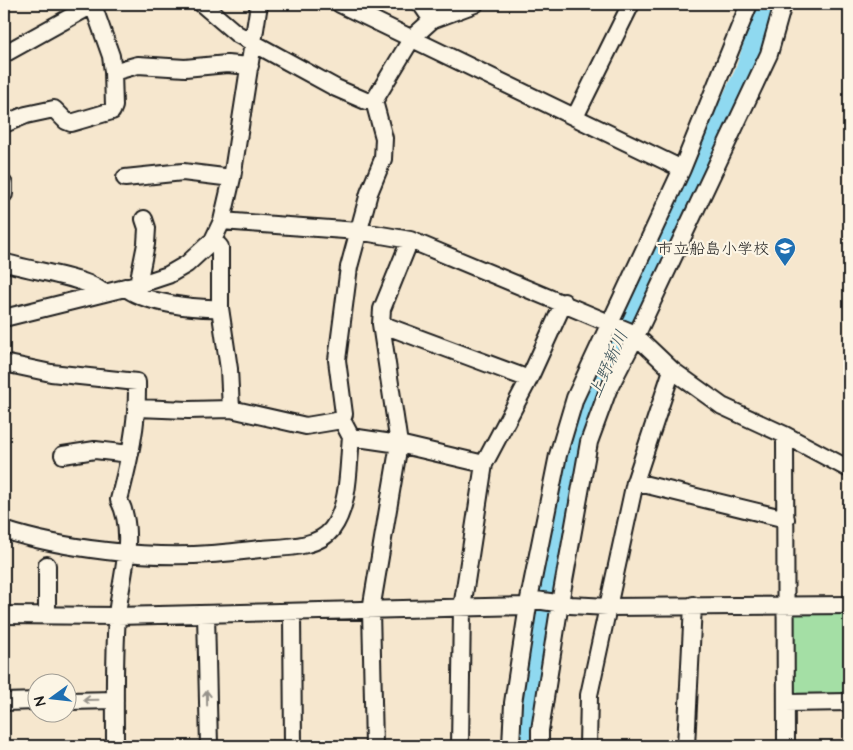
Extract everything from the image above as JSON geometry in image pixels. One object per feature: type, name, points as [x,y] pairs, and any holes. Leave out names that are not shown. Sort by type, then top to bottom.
[{"type":"street","points":[[4,54],[94,4],[111,56],[114,106],[112,111],[71,123],[66,121],[54,109],[26,115],[4,124]]},
{"type":"street","points":[[202,4],[236,34],[336,88],[366,101],[374,101]]},
{"type":"street","points":[[4,318],[168,275],[187,264],[213,240],[222,221],[232,178],[259,4]]},
{"type":"street","points":[[340,4],[682,169]]},
{"type":"street","points":[[421,4],[432,20]]},
{"type":"street","points":[[4,530],[21,536],[126,552],[210,554],[308,544],[332,530],[344,496],[350,437],[342,420],[344,414],[337,360],[349,267],[358,231],[383,159],[384,138],[374,101],[412,38],[432,20],[476,4]]},
{"type":"street","points":[[575,117],[631,4]]},
{"type":"street","points":[[510,746],[513,703],[558,455],[576,398],[682,169],[748,4]]},
{"type":"street","points":[[540,746],[540,730],[560,603],[589,442],[608,390],[768,54],[783,4]]},
{"type":"street","points":[[113,72],[138,65],[186,68],[227,64],[250,66]]},
{"type":"street","points":[[125,178],[183,172],[232,178]]},
{"type":"street","points":[[4,184],[4,194]]},
{"type":"street","points":[[133,285],[139,279],[147,228],[144,219]]},
{"type":"street","points":[[222,221],[235,220],[358,231],[410,240],[612,322],[635,334],[672,370],[722,406],[785,435],[849,469]]},
{"type":"street","points":[[213,240],[220,247],[220,308],[229,369],[231,409]]},
{"type":"street","points":[[374,746],[371,610],[399,444],[381,324],[382,310],[410,240]]},
{"type":"street","points":[[4,262],[18,268],[87,282],[100,288],[102,292]]},
{"type":"street","points":[[133,285],[134,294],[154,300],[220,308]]},
{"type":"street","points":[[460,746],[462,608],[484,464],[529,379],[564,302]]},
{"type":"street","points":[[381,324],[529,379]]},
{"type":"street","points":[[4,363],[51,373],[137,382],[138,408],[119,500],[126,513],[126,552],[117,616],[115,746]]},
{"type":"street","points":[[588,746],[589,695],[635,482],[672,370]]},
{"type":"street","points":[[138,408],[231,409],[306,426],[342,420]]},
{"type":"street","points":[[785,435],[786,746]]},
{"type":"street","points":[[350,437],[399,444],[484,464]]},
{"type":"street","points":[[63,455],[95,450],[130,454]]},
{"type":"street","points":[[635,482],[786,520]]},
{"type":"street","points":[[47,615],[48,564]]},
{"type":"street","points":[[4,615],[117,616],[292,613],[462,608],[531,602],[608,607],[849,605]]},
{"type":"street","points":[[686,746],[693,605]]},
{"type":"street","points":[[292,613],[293,746]]},
{"type":"street","points":[[206,614],[209,746]]},
{"type":"street","points":[[78,700],[115,700]]},
{"type":"street","points":[[4,702],[28,701]]},
{"type":"street","points":[[786,703],[849,702]]},
{"type":"green space","points":[[849,611],[849,697],[803,698],[794,691],[793,616],[797,612]]},
{"type":"waterway","name":"上野新川","points":[[525,746],[532,675],[569,451],[585,410],[746,75],[769,4]]},
{"type":"place","name":"市立船島小学校","points":[[785,267]]}]
